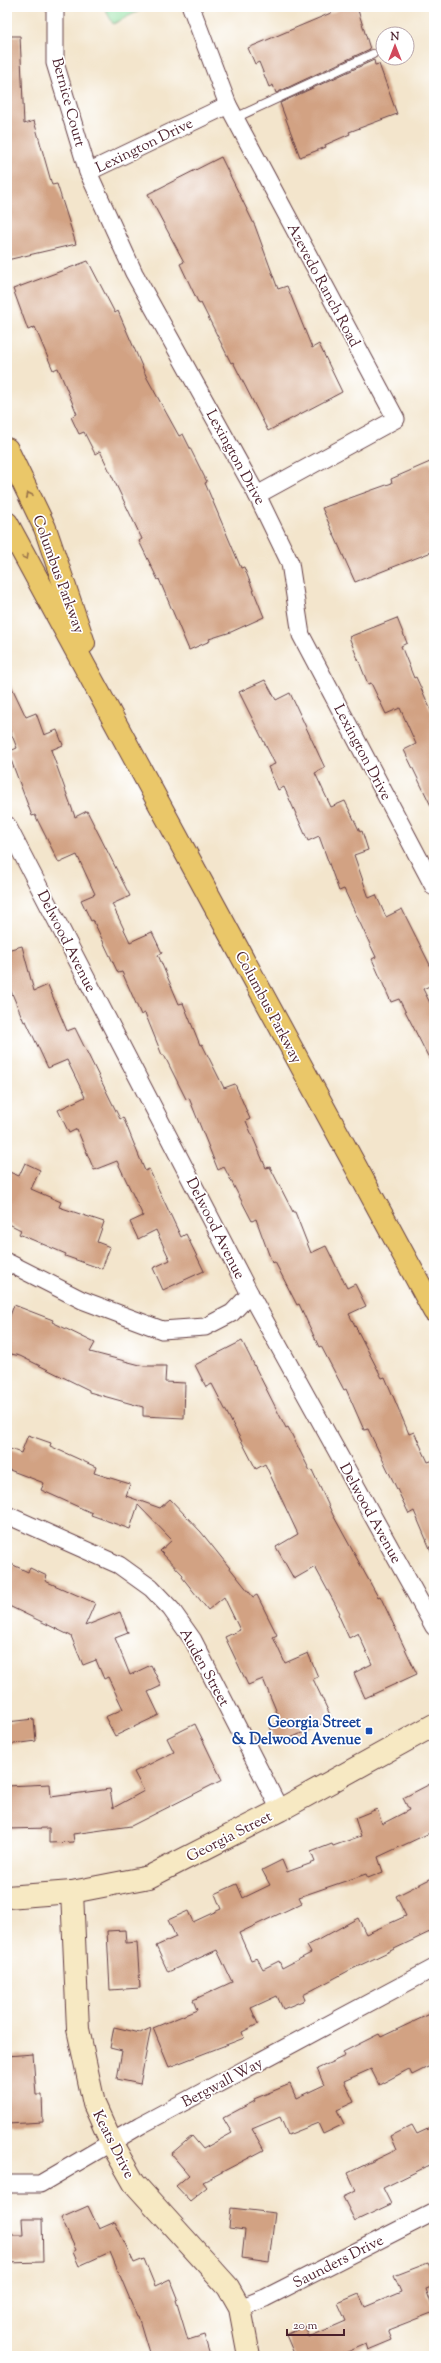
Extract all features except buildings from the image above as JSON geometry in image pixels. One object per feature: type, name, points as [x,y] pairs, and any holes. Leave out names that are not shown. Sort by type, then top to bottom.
[{"type":"main road","name":"Columbus Parkway","points":[[7,448],[45,528],[104,702]]},
{"type":"main road","name":"Columbus Parkway","points":[[7,523],[434,1311]]},
{"type":"street","name":"Azevedo Ranch Road","points":[[190,7],[231,111],[396,419],[257,495]]},
{"type":"street","name":"Bernice Court","points":[[55,8],[55,63],[88,172]]},
{"type":"street","name":"Lexington Drive","points":[[231,111],[88,172],[134,273],[257,495],[290,563],[301,635],[434,887]]},
{"type":"street","name":"Delwood Avenue","points":[[7,825],[250,1294],[434,1627]]},
{"type":"street","points":[[7,1263],[82,1300],[162,1330],[205,1327],[232,1313],[250,1294]]},
{"type":"street","name":"Auden Street","points":[[7,1515],[119,1565],[150,1588],[171,1609],[194,1640],[280,1810]]},
{"type":"street","name":"Georgia Street","points":[[7,1898],[72,1892],[148,1877],[280,1810],[434,1725]]},
{"type":"street","name":"Keats Drive","points":[[72,1892],[78,2029],[94,2104],[112,2144],[134,2183],[228,2287],[240,2308],[249,2356]]},
{"type":"street","name":"Bergwall Way","points":[[7,2184],[40,2184],[112,2144],[141,2125],[434,1968]]},
{"type":"street","name":"Saunders Drive","points":[[240,2308],[265,2298],[434,2212]]},
{"type":"lane","points":[[231,111],[373,54]]},
{"type":"green space","points":[[104,7],[145,7],[145,8],[113,24]]},
{"type":"place","name":"Georgia Street & Delwood Avenue","points":[[369,1731]]}]
